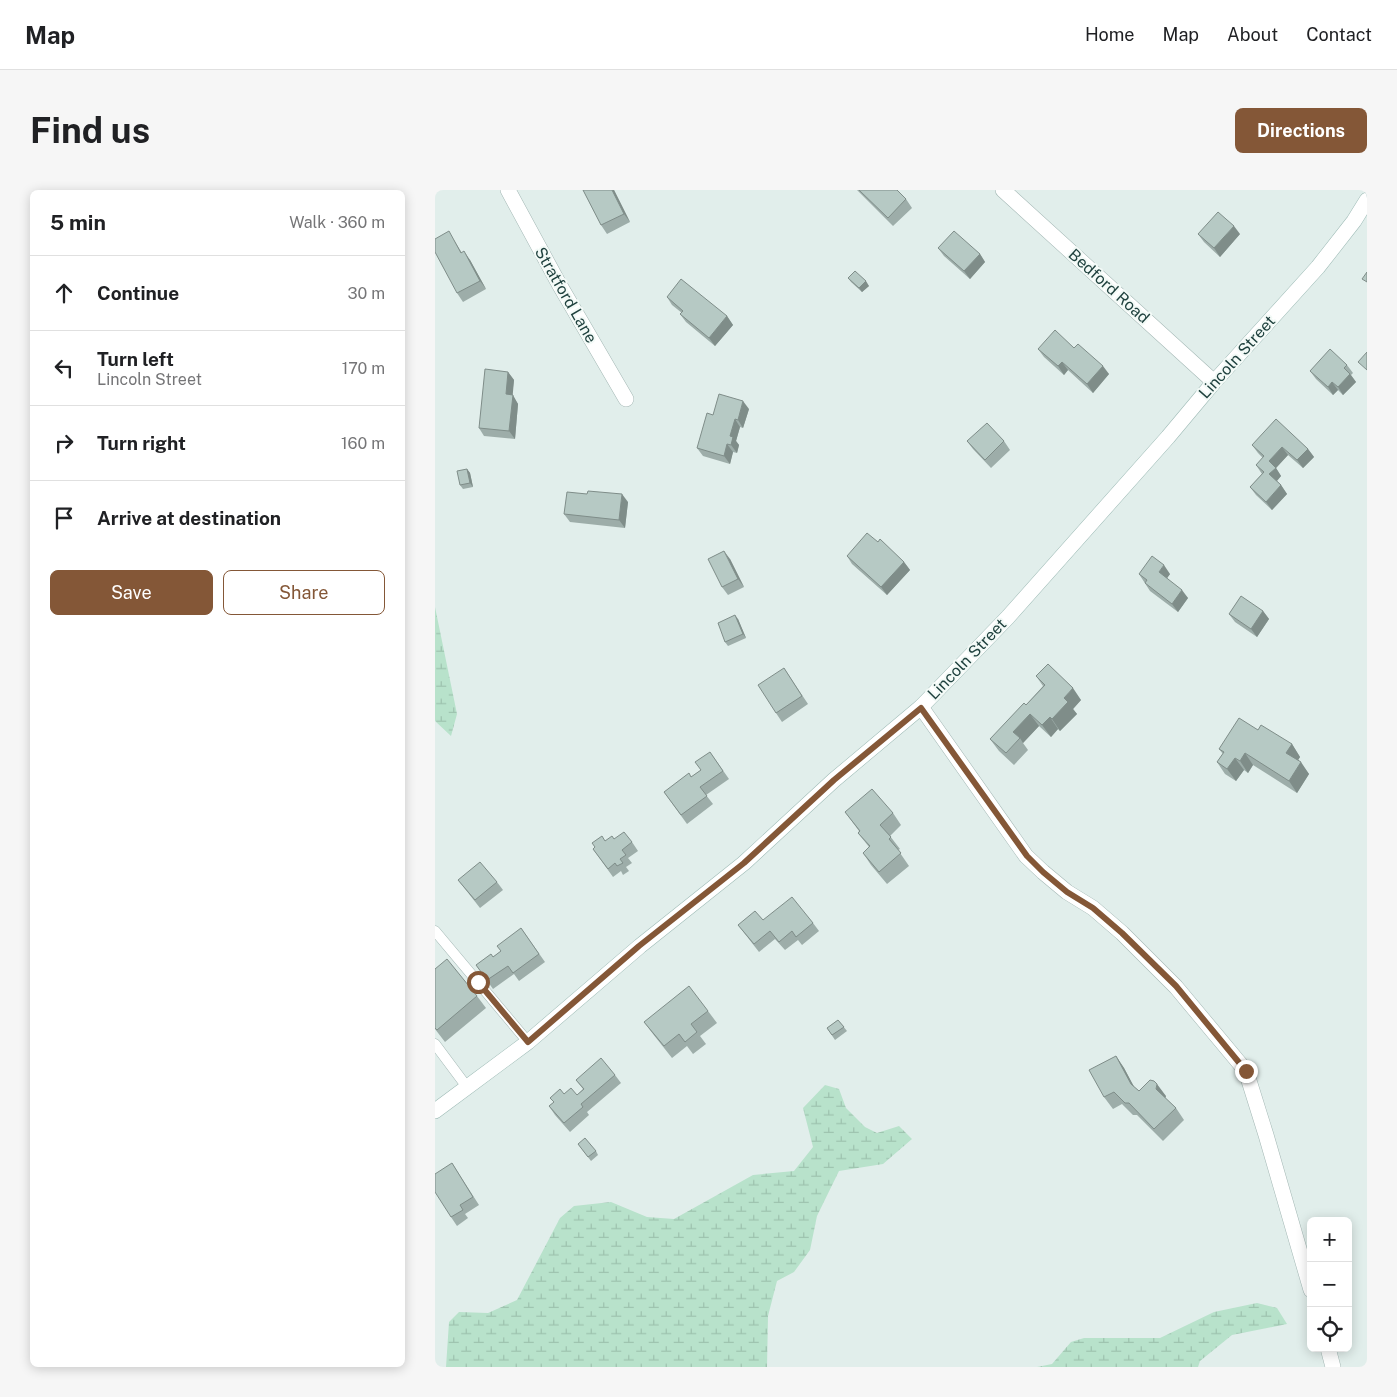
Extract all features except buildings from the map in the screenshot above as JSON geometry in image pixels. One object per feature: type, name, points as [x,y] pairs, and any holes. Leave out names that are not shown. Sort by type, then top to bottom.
[{"type":"main road","name":"Stratford Lane","points":[[508,190],[559,284],[627,399]]},
{"type":"main road","name":"Bedford Road","points":[[1003,190],[1214,382]]},
{"type":"main road","name":"Lincoln Street","points":[[435,1111],[528,1042],[639,946],[744,863],[834,780],[921,708],[1008,617],[1162,444],[1214,382],[1318,267],[1354,221],[1367,200]]},
{"type":"main road","points":[[921,708],[1027,856],[1067,892],[1093,908],[1122,933],[1176,986],[1246,1071],[1307,1276]]},
{"type":"main road","points":[[1328,1352],[1333,1367]]},
{"type":"lane","points":[[435,931],[528,1042]]},
{"type":"lane","points":[[435,1044],[467,1087]]},
{"type":"green space","points":[[435,607],[457,714],[451,736],[435,721]]},
{"type":"green space","points":[[825,1085],[839,1089],[846,1108],[865,1127],[877,1133],[899,1126],[912,1139],[883,1164],[839,1171],[817,1216],[810,1250],[794,1272],[777,1281],[768,1316],[767,1367],[446,1367],[449,1322],[459,1312],[488,1313],[517,1300],[560,1218],[574,1206],[611,1202],[647,1217],[674,1219],[753,1175],[794,1171],[813,1147],[803,1108]]},
{"type":"green space","points":[[1257,1303],[1277,1308],[1287,1324],[1232,1335],[1200,1361],[1198,1367],[1037,1367],[1052,1364],[1071,1342],[1084,1338],[1160,1338],[1214,1312]]},
{"type":"route","points":[[478,982],[528,1042],[639,946],[744,863],[834,780],[921,708],[1027,856],[1067,892],[1093,908],[1122,933],[1176,986],[1246,1071]]}]
